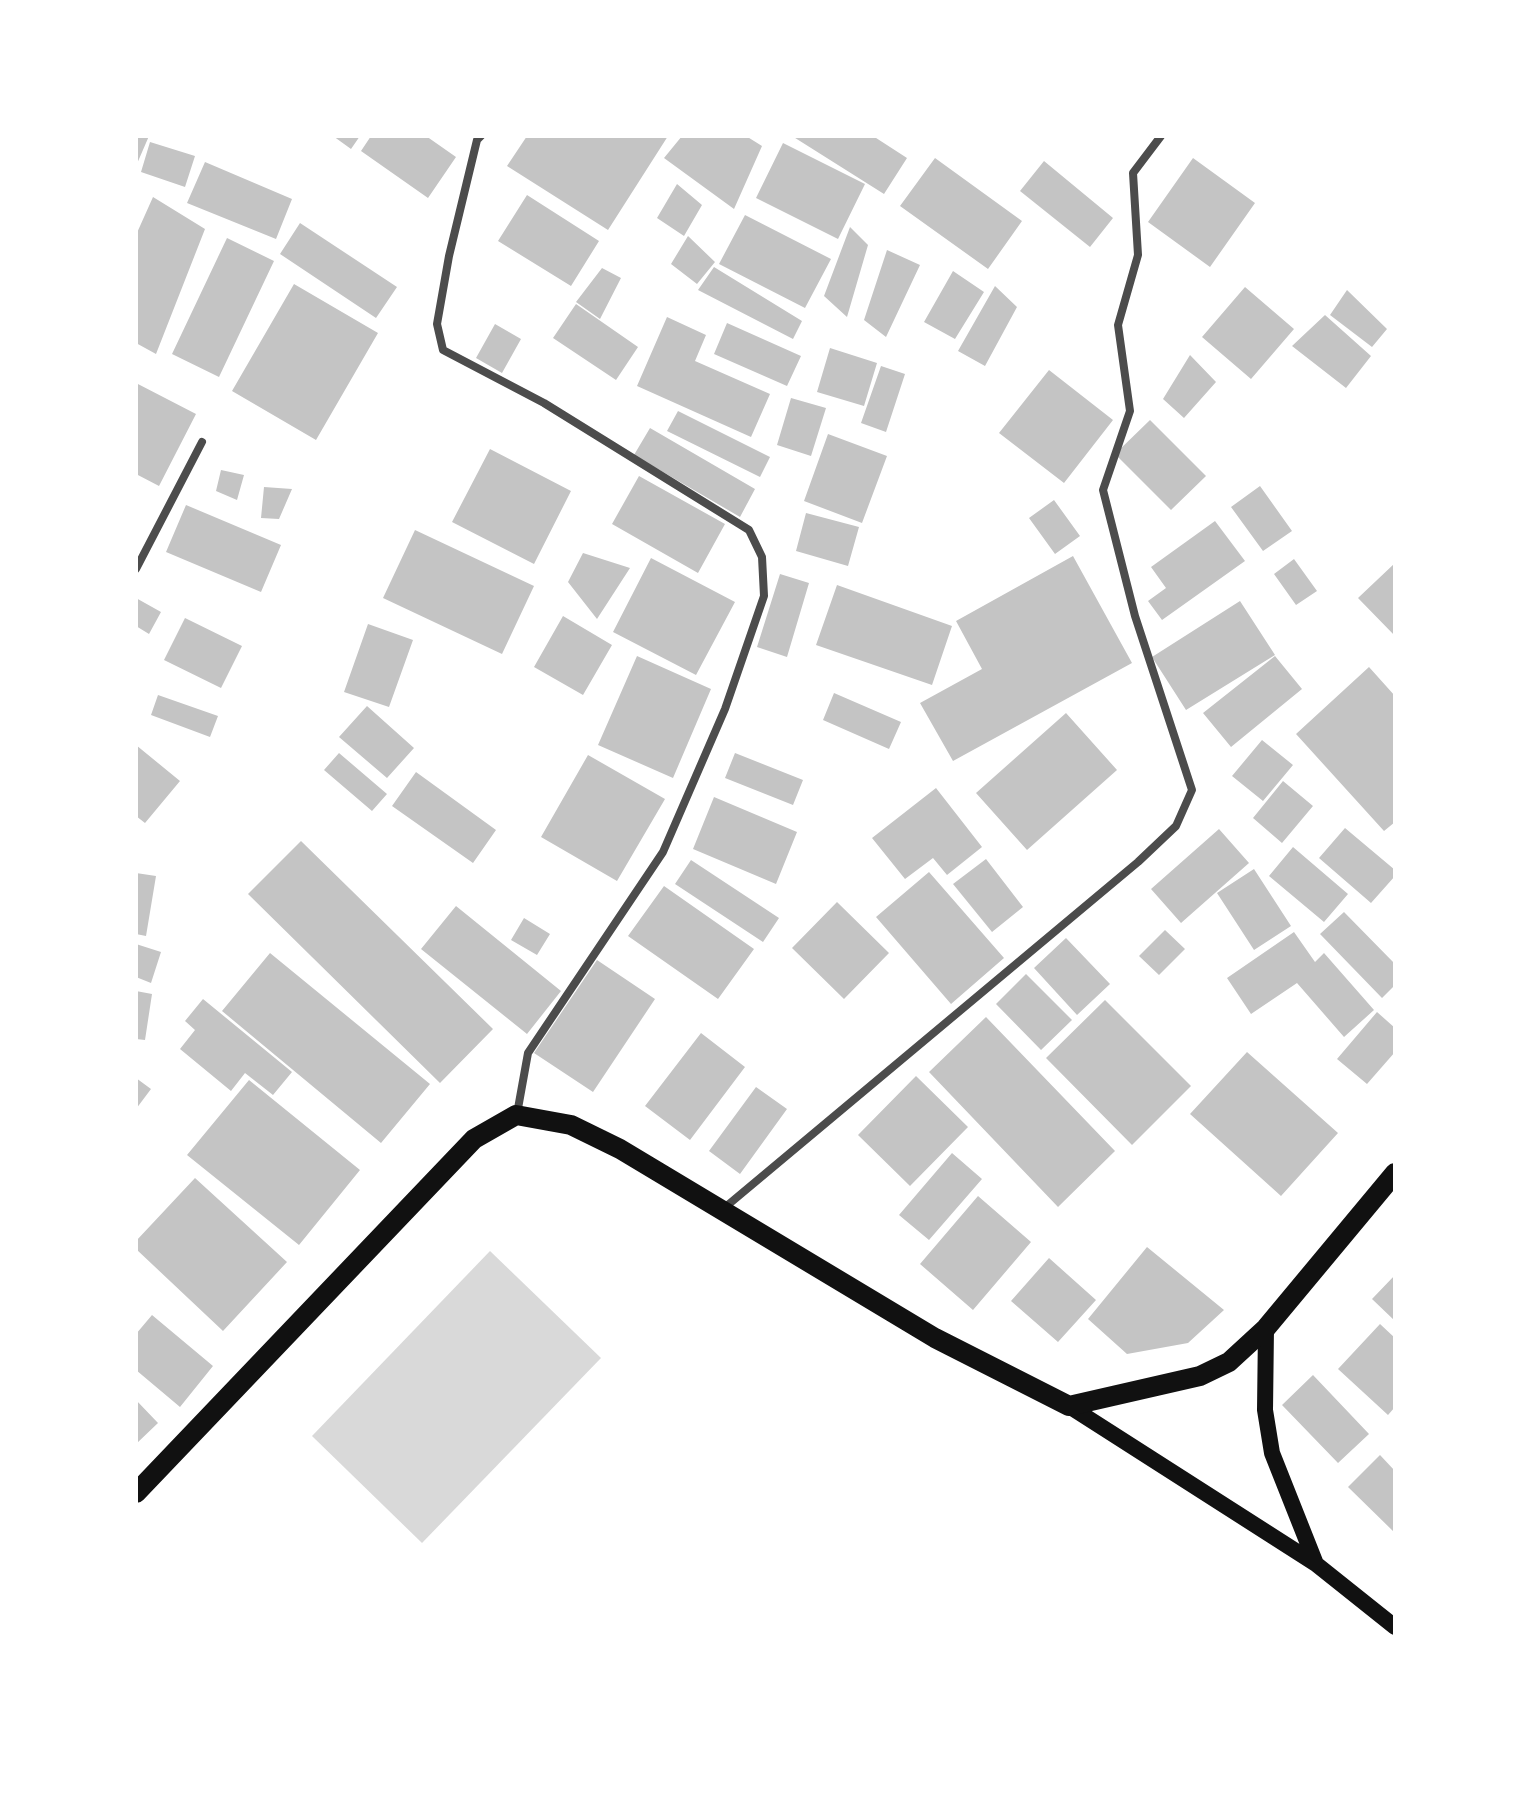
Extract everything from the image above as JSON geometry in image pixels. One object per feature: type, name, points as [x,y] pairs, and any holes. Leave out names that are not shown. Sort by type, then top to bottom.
[{"type":"main road","points":[[136,1493],[474,1139],[516,1115],[571,1125],[620,1149],[935,1338],[1069,1406],[1316,1564],[1395,1627]]},
{"type":"main road","points":[[1069,1406],[1200,1376],[1229,1362],[1266,1328],[1395,1173]]},
{"type":"main road","points":[[1266,1328],[1265,1410],[1272,1453],[1316,1564]]},
{"type":"street","points":[[481,136],[477,140],[449,256],[437,324],[443,350],[544,403],[749,530],[762,557],[764,596],[725,709],[663,852],[528,1053],[516,1115]]},
{"type":"street","points":[[722,1210],[1138,862],[1176,826],[1192,790],[1135,616],[1103,490],[1130,411],[1118,325],[1138,255],[1133,173],[1161,136]]},
{"type":"street","points":[[136,569],[202,442]]},
{"type":"shaded area","points":[[490,1251],[601,1358],[422,1543],[312,1436]]},
{"type":"building","points":[[136,136],[149,136],[136,166]]},
{"type":"building","points":[[333,136],[360,136],[351,149]]},
{"type":"building","points":[[371,136],[426,136],[456,157],[428,198],[361,151]]},
{"type":"building","points":[[527,136],[668,136],[608,230],[507,166]]},
{"type":"building","points":[[682,136],[746,136],[762,146],[734,209],[664,158]]},
{"type":"building","points":[[792,136],[873,136],[907,158],[884,194]]},
{"type":"building","points":[[150,142],[195,156],[185,187],[141,172]]},
{"type":"building","points":[[783,143],[865,184],[838,239],[756,198]]},
{"type":"building","points":[[935,158],[1022,221],[988,269],[900,206]]},
{"type":"building","points":[[1193,158],[1255,203],[1210,267],[1148,222]]},
{"type":"building","points":[[1044,161],[1113,218],[1090,247],[1020,191]]},
{"type":"building","points":[[205,162],[292,199],[276,239],[187,203]]},
{"type":"building","points":[[677,184],[702,205],[684,236],[657,218]]},
{"type":"building","points":[[527,195],[599,241],[571,286],[498,241]]},
{"type":"building","points":[[153,197],[205,229],[156,354],[136,343],[136,235]]},
{"type":"building","points":[[745,215],[831,259],[805,308],[719,264]]},
{"type":"building","points":[[300,223],[397,287],[376,318],[280,254]]},
{"type":"building","points":[[850,227],[868,245],[847,317],[824,296]]},
{"type":"building","points":[[688,236],[715,262],[697,284],[671,264]]},
{"type":"building","points":[[227,238],[274,261],[219,377],[172,354]]},
{"type":"building","points":[[887,250],[920,265],[886,337],[864,320]]},
{"type":"building","points":[[714,267],[802,321],[793,339],[698,290]]},
{"type":"building","points":[[602,268],[621,278],[600,319],[576,302]]},
{"type":"building","points":[[953,271],[984,292],[955,339],[924,322]]},
{"type":"building","points":[[294,284],[378,333],[316,440],[232,391]]},
{"type":"building","points":[[995,286],[1017,307],[985,366],[958,351]]},
{"type":"building","points":[[1245,287],[1294,329],[1251,379],[1202,337]]},
{"type":"building","points":[[1347,290],[1387,329],[1372,347],[1330,315]]},
{"type":"building","points":[[576,304],[638,347],[616,380],[553,338]]},
{"type":"building","points":[[1325,315],[1371,356],[1346,388],[1292,346]]},
{"type":"building","points":[[667,317],[706,335],[695,361],[770,394],[751,437],[637,386]]},
{"type":"building","points":[[727,323],[801,356],[787,386],[714,354]]},
{"type":"building","points":[[495,324],[521,339],[502,373],[476,358]]},
{"type":"building","points":[[830,348],[877,363],[864,406],[817,392]]},
{"type":"building","points":[[1190,355],[1216,382],[1184,418],[1163,399]]},
{"type":"building","points":[[881,366],[905,374],[886,432],[861,423]]},
{"type":"building","points":[[1049,370],[1113,420],[1064,483],[999,433]]},
{"type":"building","points":[[136,383],[196,414],[159,486],[136,474]]},
{"type":"building","points":[[791,398],[826,408],[811,456],[777,445]]},
{"type":"building","points":[[678,411],[770,457],[760,477],[667,431]]},
{"type":"building","points":[[1150,420],[1206,476],[1171,510],[1115,454]]},
{"type":"building","points":[[650,428],[755,489],[740,517],[634,455]]},
{"type":"building","points":[[828,434],[887,456],[862,523],[804,501]]},
{"type":"building","points":[[490,449],[571,491],[534,564],[452,522]]},
{"type":"building","points":[[221,470],[244,475],[237,500],[216,491]]},
{"type":"building","points":[[639,476],[725,524],[698,573],[612,524]]},
{"type":"building","points":[[1260,486],[1292,531],[1263,551],[1231,507]]},
{"type":"building","points":[[264,487],[292,489],[279,519],[261,518]]},
{"type":"building","points":[[1054,500],[1080,536],[1055,554],[1029,518]]},
{"type":"building","points":[[186,505],[281,545],[261,592],[166,552]]},
{"type":"building","points":[[806,513],[859,527],[848,566],[796,551]]},
{"type":"building","points":[[1215,521],[1245,561],[1162,620],[1148,601],[1166,588],[1151,567]]},
{"type":"building","points":[[415,530],[534,586],[502,654],[383,598]]},
{"type":"building","points":[[583,553],[630,568],[597,619],[568,582]]},
{"type":"building","points":[[1073,556],[1132,663],[953,761],[920,703],[982,669],[956,621]]},
{"type":"building","points":[[651,558],[735,602],[696,675],[613,632]]},
{"type":"building","points":[[1294,559],[1317,591],[1296,605],[1274,574]]},
{"type":"building","points":[[1395,563],[1395,636],[1358,598]]},
{"type":"building","points":[[780,574],[809,583],[787,657],[757,647]]},
{"type":"building","points":[[837,585],[952,626],[932,685],[816,645]]},
{"type":"building","points":[[136,598],[161,612],[149,634],[136,626]]},
{"type":"building","points":[[1240,601],[1275,655],[1186,710],[1152,657]]},
{"type":"building","points":[[563,616],[612,645],[583,695],[534,667]]},
{"type":"building","points":[[185,618],[242,646],[221,688],[164,660]]},
{"type":"building","points":[[368,624],[413,640],[389,707],[344,692]]},
{"type":"building","points":[[637,656],[711,689],[673,778],[598,745]]},
{"type":"building","points":[[1275,656],[1302,689],[1231,747],[1203,713]]},
{"type":"building","points":[[1369,667],[1395,696],[1395,822],[1384,831],[1296,734]]},
{"type":"building","points":[[834,693],[901,722],[889,749],[823,720]]},
{"type":"building","points":[[158,695],[218,716],[210,737],[151,715]]},
{"type":"building","points":[[367,706],[414,748],[387,778],[339,737]]},
{"type":"building","points":[[1066,713],[1117,770],[1027,850],[976,793]]},
{"type":"building","points":[[1262,740],[1293,765],[1263,801],[1232,776]]},
{"type":"building","points":[[136,745],[180,781],[145,823],[136,816]]},
{"type":"building","points":[[339,753],[387,794],[372,811],[324,770]]},
{"type":"building","points":[[735,753],[803,780],[793,805],[725,778]]},
{"type":"building","points":[[588,755],[665,799],[617,881],[541,837]]},
{"type":"building","points":[[416,772],[496,830],[473,863],[392,806]]},
{"type":"building","points":[[1283,781],[1313,806],[1282,843],[1253,818]]},
{"type":"building","points":[[936,788],[982,847],[947,875],[933,858],[905,879],[872,838]]},
{"type":"building","points":[[714,797],[797,832],[776,884],[693,849]]},
{"type":"building","points":[[1345,828],[1395,870],[1395,876],[1371,903],[1319,858]]},
{"type":"building","points":[[1219,829],[1249,863],[1181,923],[1151,889]]},
{"type":"building","points":[[301,841],[493,1029],[440,1083],[248,894]]},
{"type":"building","points":[[1293,847],[1348,894],[1324,922],[1269,876]]},
{"type":"building","points":[[986,859],[1023,907],[992,932],[953,884]]},
{"type":"building","points":[[691,860],[779,918],[763,942],[675,884]]},
{"type":"building","points":[[1254,869],[1291,926],[1254,950],[1217,893]]},
{"type":"building","points":[[929,872],[1004,958],[951,1004],[876,917]]},
{"type":"building","points":[[136,873],[156,876],[146,936],[136,934]]},
{"type":"building","points":[[664,886],[754,949],[718,999],[628,936]]},
{"type":"building","points":[[837,902],[889,953],[844,999],[792,948]]},
{"type":"building","points":[[456,906],[561,991],[527,1034],[421,949]]},
{"type":"building","points":[[1344,912],[1395,964],[1395,985],[1382,998],[1320,934]]},
{"type":"building","points":[[524,918],[550,934],[537,955],[511,940]]},
{"type":"building","points":[[1165,930],[1185,949],[1159,975],[1139,956]]},
{"type":"building","points":[[1294,932],[1315,962],[1324,953],[1374,1010],[1344,1037],[1297,983],[1251,1014],[1227,978]]},
{"type":"building","points":[[1066,938],[1110,984],[1077,1015],[1034,968]]},
{"type":"building","points":[[136,944],[161,952],[151,983],[136,977]]},
{"type":"building","points":[[270,953],[430,1084],[381,1143],[222,1011]]},
{"type":"building","points":[[597,960],[655,999],[593,1092],[534,1053]]},
{"type":"building","points":[[1026,974],[1072,1020],[1041,1050],[996,1004]]},
{"type":"building","points":[[136,991],[152,994],[145,1040],[136,1039]]},
{"type":"building","points":[[203,999],[292,1072],[273,1095],[245,1073],[231,1091],[180,1049],[195,1030],[185,1021]]},
{"type":"building","points":[[1105,1000],[1191,1086],[1132,1145],[1046,1058]]},
{"type":"building","points":[[1377,1012],[1395,1028],[1395,1052],[1367,1084],[1337,1059]]},
{"type":"building","points":[[986,1017],[1115,1151],[1058,1207],[929,1072]]},
{"type":"building","points":[[701,1033],[745,1067],[690,1140],[645,1106]]},
{"type":"building","points":[[1247,1052],[1338,1133],[1281,1196],[1190,1114]]},
{"type":"building","points":[[916,1076],[968,1127],[910,1186],[858,1135]]},
{"type":"building","points":[[136,1078],[151,1089],[136,1109]]},
{"type":"building","points":[[249,1080],[360,1170],[299,1245],[187,1155]]},
{"type":"building","points":[[756,1087],[787,1109],[740,1174],[709,1151]]},
{"type":"building","points":[[952,1153],[982,1179],[929,1240],[899,1215]]},
{"type":"building","points":[[195,1178],[287,1262],[223,1331],[136,1249],[136,1241]]},
{"type":"building","points":[[978,1196],[1031,1242],[973,1310],[920,1264]]},
{"type":"building","points":[[1147,1247],[1224,1310],[1188,1343],[1127,1354],[1088,1319]]},
{"type":"building","points":[[1049,1258],[1096,1300],[1058,1342],[1011,1301]]},
{"type":"building","points":[[1395,1275],[1395,1321],[1372,1299]]},
{"type":"building","points":[[152,1315],[213,1366],[180,1407],[136,1370],[136,1334]]},
{"type":"building","points":[[1380,1324],[1395,1338],[1395,1407],[1388,1415],[1338,1369]]},
{"type":"building","points":[[1313,1375],[1369,1434],[1338,1463],[1282,1405]]},
{"type":"building","points":[[136,1400],[158,1423],[136,1444]]},
{"type":"building","points":[[1380,1455],[1395,1471],[1395,1533],[1348,1487]]}]
